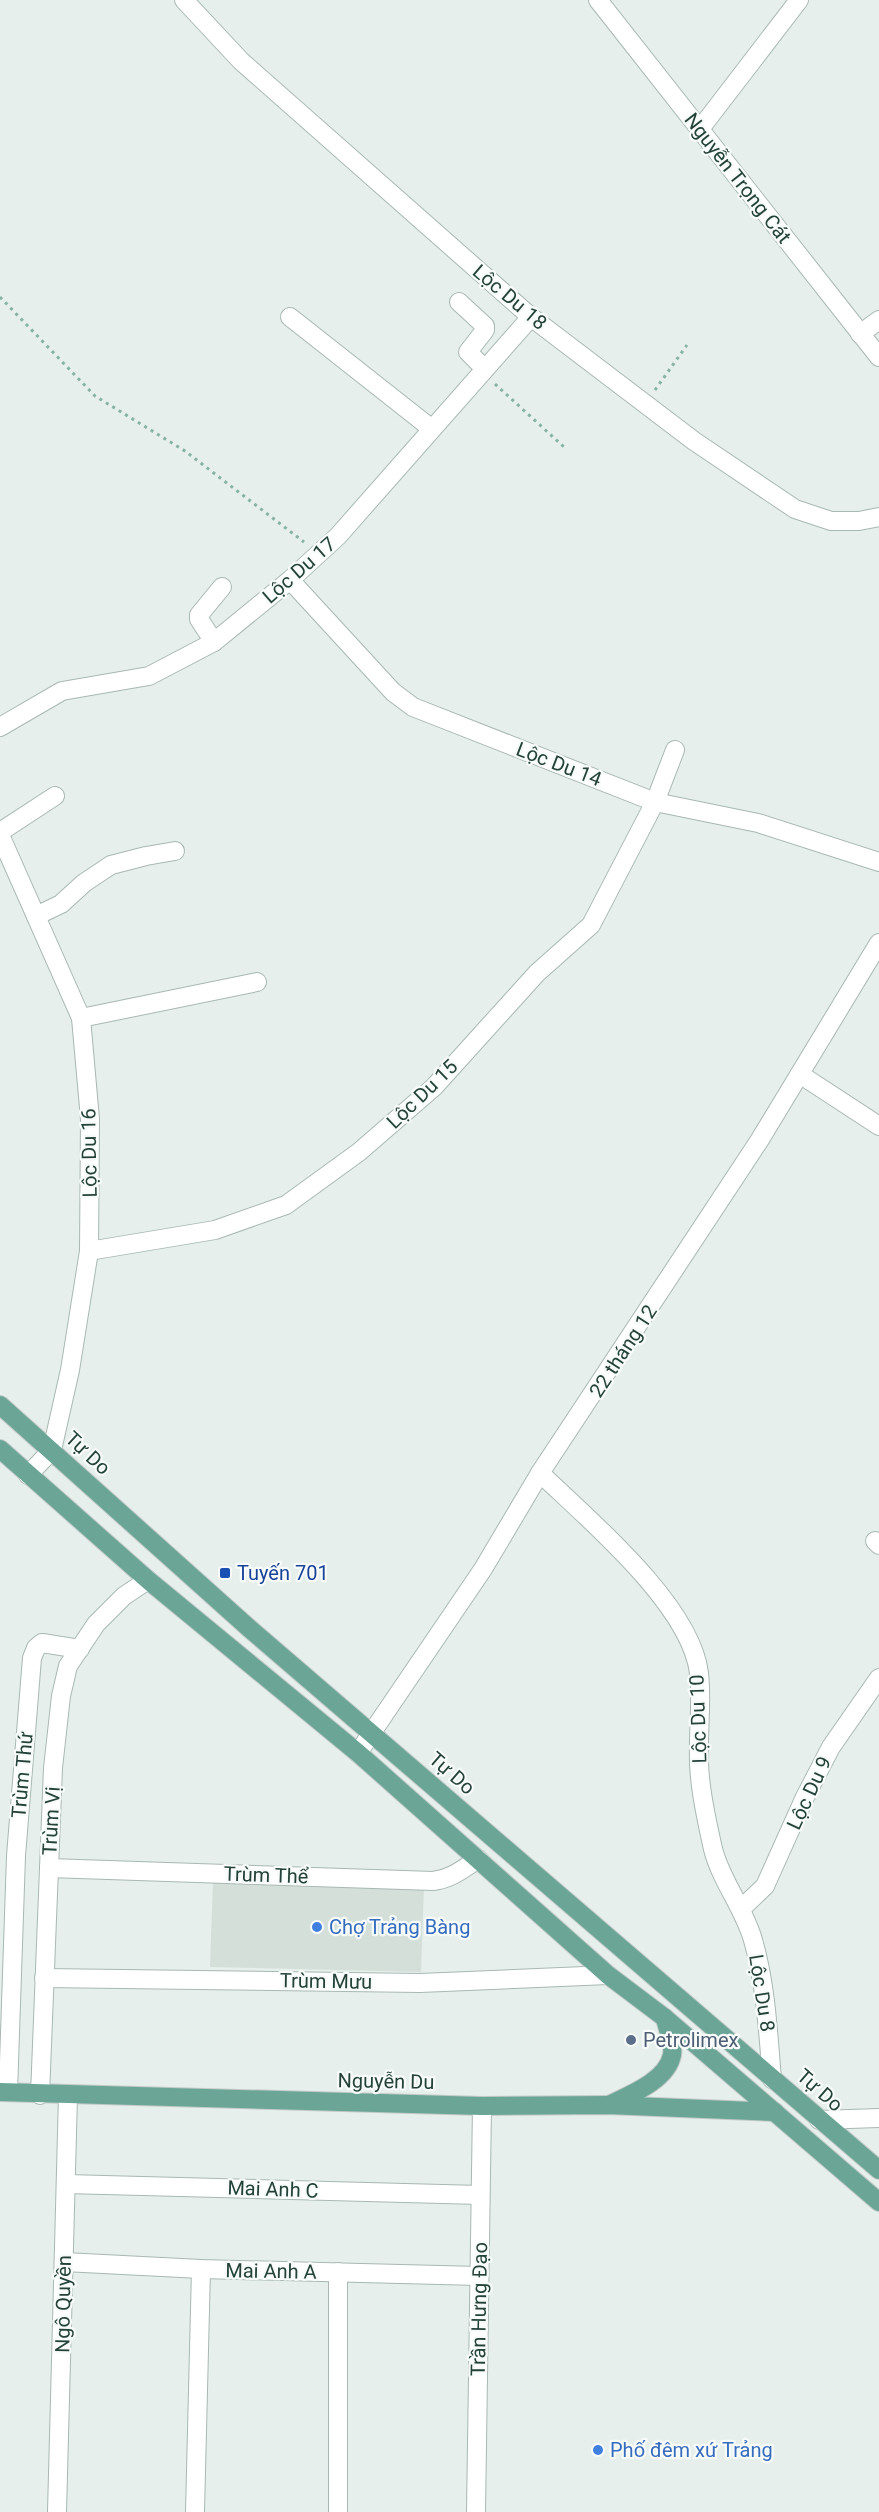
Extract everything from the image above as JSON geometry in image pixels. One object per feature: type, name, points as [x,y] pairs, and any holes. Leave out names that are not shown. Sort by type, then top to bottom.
[{"type":"main road","name":"Tự Do","points":[[0,1405],[250,1629],[879,2170]]},
{"type":"main road","points":[[0,1449],[148,1580],[358,1753],[533,1911],[608,1975],[665,2018],[879,2202]]},
{"type":"main road","points":[[608,2105],[647,2085],[666,2069],[672,2054],[665,2018]]},
{"type":"main road","name":"Nguyễn Du","points":[[4,2092],[40,2095],[482,2106],[608,2105],[771,2111],[819,2120]]},
{"type":"street","name":"Lộc Du 18","points":[[184,0],[242,61],[531,317],[694,441],[795,509],[831,521],[859,521],[879,517]]},
{"type":"street","name":"Nguyễn Trọng Cát","points":[[598,0],[879,357]]},
{"type":"street","points":[[700,129],[800,0]]},
{"type":"street","points":[[459,303],[485,326],[485,330],[468,352],[484,371]]},
{"type":"street","points":[[290,317],[432,429]]},
{"type":"street","name":"Lộc Du 17","points":[[0,727],[62,692],[149,676],[214,642],[338,537],[531,317]]},
{"type":"street","points":[[861,334],[879,320]]},
{"type":"street","name":"Lộc Du 14","points":[[290,580],[393,692],[413,707],[655,802],[758,823],[879,862]]},
{"type":"street","points":[[214,642],[199,619],[199,615],[222,587]]},
{"type":"street","name":"Lộc Du 15","points":[[89,1251],[215,1230],[286,1205],[359,1152],[434,1087],[537,973],[591,925],[655,802],[675,750]]},
{"type":"street","points":[[0,833],[54,796]]},
{"type":"street","name":"Lộc Du 16","points":[[0,833],[81,1018],[90,1119],[89,1251],[70,1370],[52,1450]]},
{"type":"street","points":[[36,916],[61,904],[111,865],[146,855],[175,851]]},
{"type":"street","name":"22 tháng 12","points":[[358,1753],[483,1569],[540,1473],[596,1391],[801,1075],[879,943]]},
{"type":"street","points":[[81,1018],[258,982]]},
{"type":"street","points":[[801,1075],[879,1126]]},
{"type":"street","points":[[28,1475],[52,1450]]},
{"type":"street","name":"Lộc Du 10","points":[[540,1473],[640,1570],[669,1607],[689,1641],[699,1671],[700,1777],[712,1842],[725,1877],[742,1908]]},
{"type":"street","name":"Trùm Vị","points":[[40,2095],[53,1768],[61,1696],[68,1666],[96,1624],[124,1596],[148,1580]]},
{"type":"street","name":"Trùm Thứ","points":[[4,2092],[8,1856],[32,1658],[36,1648],[42,1643],[80,1648]]},
{"type":"street","name":"Lộc Du 9","points":[[742,1908],[765,1886],[805,1797],[831,1747],[879,1678]]},
{"type":"street","name":"Trùm Thể","points":[[49,1868],[433,1881],[455,1875],[478,1859]]},
{"type":"street","name":"Lộc Du 8","points":[[742,1908],[753,1941],[766,2004],[772,2079]]},
{"type":"street","name":"Trùm Mưu","points":[[44,1978],[420,1983],[608,1975]]},
{"type":"street","name":"Ngô Quyền","points":[[57,2512],[68,2095]]},
{"type":"street","name":"Trần Hưng Đạo","points":[[476,2512],[482,2106]]},
{"type":"street","points":[[819,2120],[879,2118]]},
{"type":"street","name":"Mai Anh C","points":[[66,2184],[480,2195]]},
{"type":"street","name":"Mai Anh A","points":[[64,2262],[201,2269],[479,2276]]},
{"type":"street","points":[[195,2512],[201,2269]]},
{"type":"street","points":[[338,2272],[338,2512]]},
{"type":"path","points":[[0,297],[95,396],[185,452],[320,554]]},
{"type":"path","points":[[646,404],[687,345]]},
{"type":"path","points":[[484,371],[564,447]]},
{"type":"shaded area","name":"Chợ Trảng Bàng","points":[[213,1881],[424,1886],[421,1972],[210,1967]]},
{"type":"place","name":"Tuyến 701","points":[[225,1573]]},
{"type":"place","name":"Chợ Trảng Bàng","points":[[317,1927]]},
{"type":"place","name":"Petrolimex","points":[[631,2040]]},
{"type":"place","name":"Phố đêm xứ Trảng","points":[[598,2450]]}]
